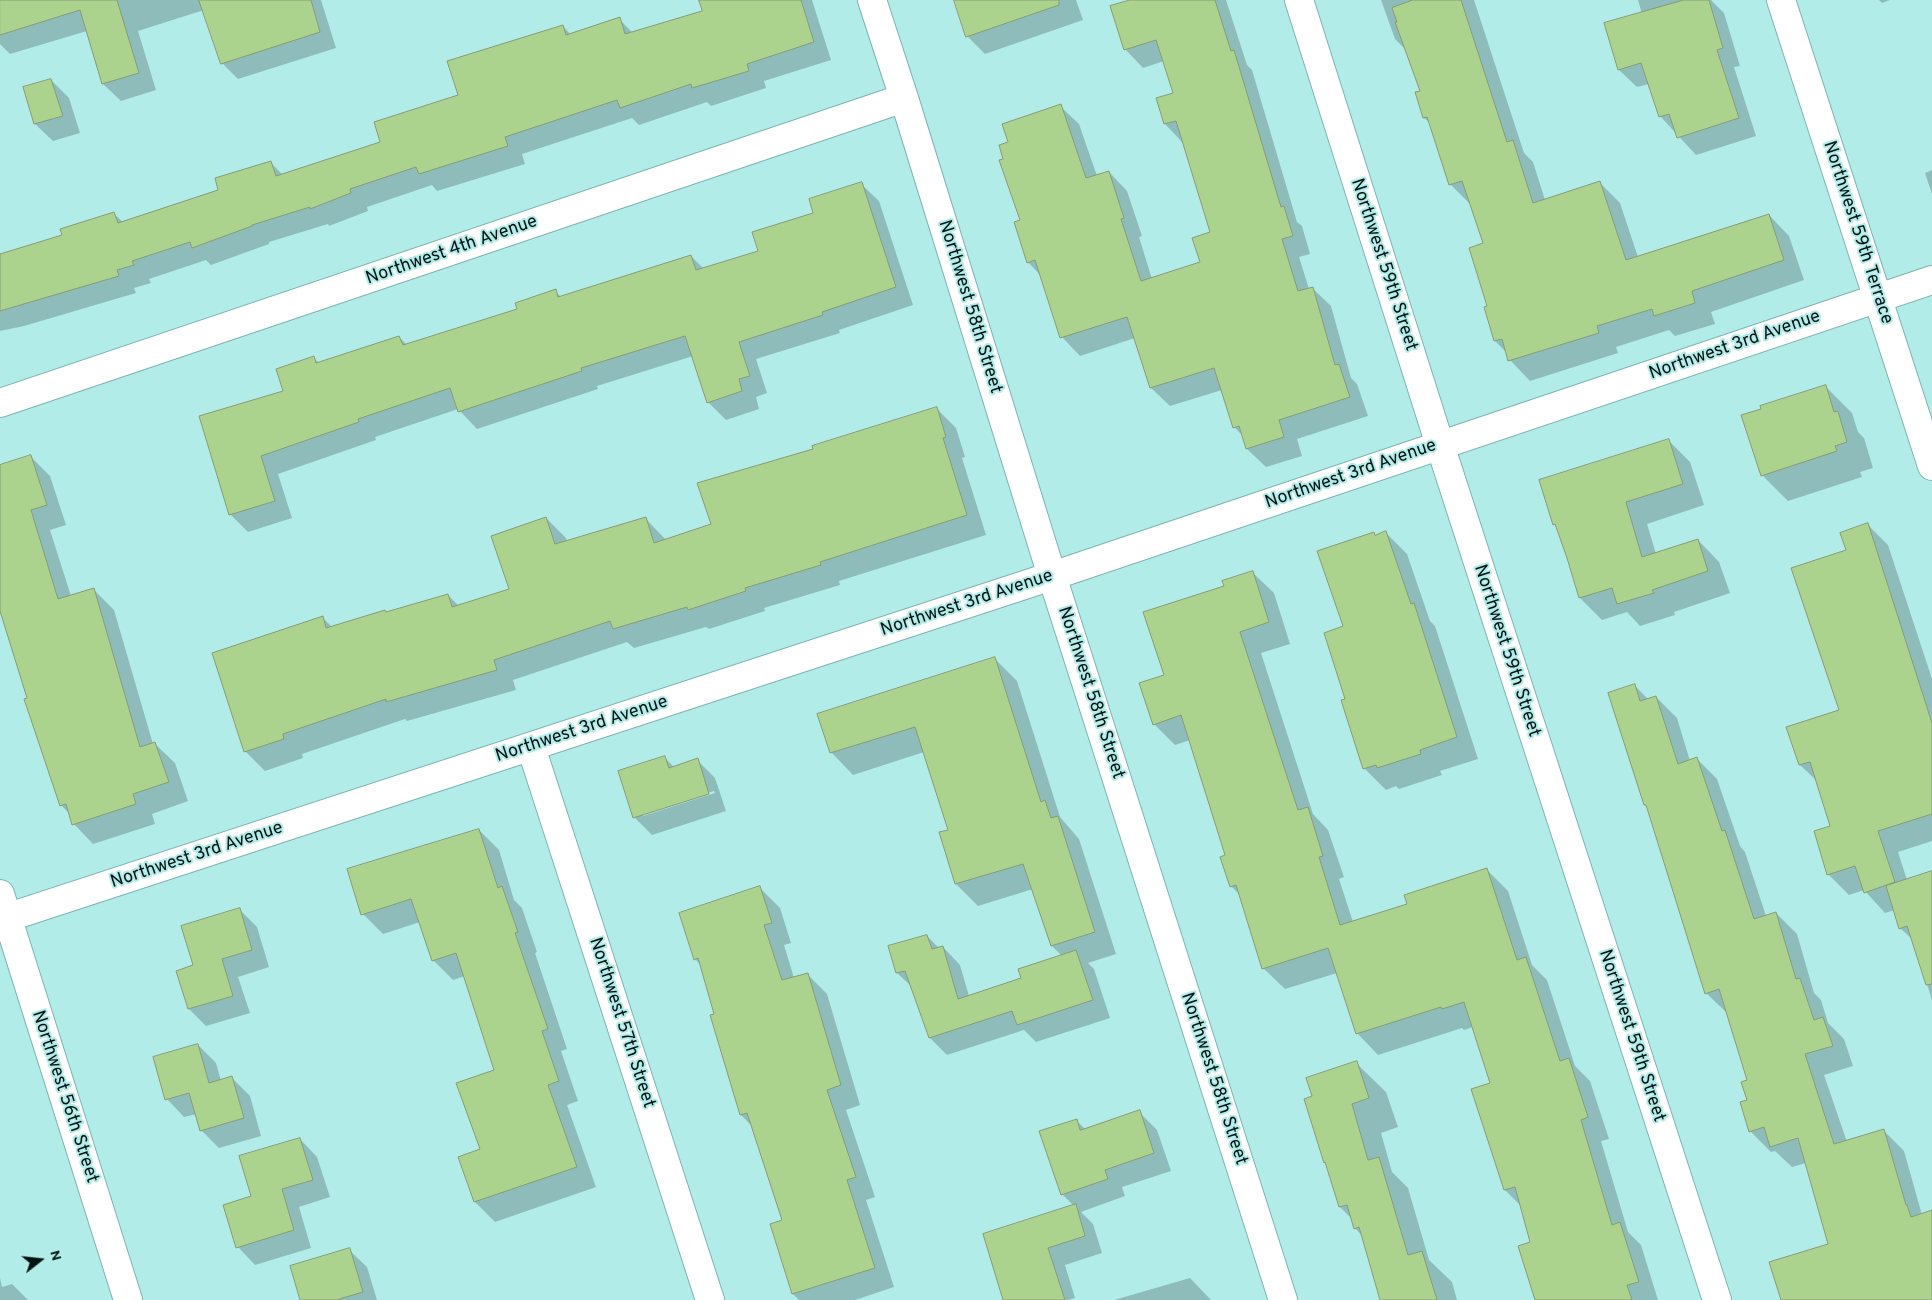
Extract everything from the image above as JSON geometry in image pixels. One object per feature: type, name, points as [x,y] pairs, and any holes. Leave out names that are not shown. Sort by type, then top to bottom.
[{"type":"street","name":"Northwest 58th Street","points":[[872,0],[1052,576],[1284,1300]]},
{"type":"street","name":"Northwest 59th Street","points":[[1299,0],[1440,445],[1717,1300]]},
{"type":"street","name":"Northwest 59th Terrace","points":[[1781,0],[1932,466]]},
{"type":"street","name":"Northwest 4th Avenue","points":[[0,403],[904,98]]},
{"type":"street","name":"Northwest 3rd Avenue","points":[[2,910],[531,747],[1052,576],[1932,280]]},
{"type":"street","name":"Northwest 57th Street","points":[[531,747],[710,1300]]},
{"type":"street","name":"Northwest 56th Street","points":[[2,910],[128,1300]]},
{"type":"building","points":[[0,0],[117,0],[139,73],[102,84],[80,10],[0,35]]},
{"type":"building","points":[[199,0],[311,0],[320,32],[221,64]]},
{"type":"building","points":[[699,0],[801,0],[814,42],[747,64],[749,71],[692,88],[691,84],[620,108],[617,100],[505,137],[508,146],[419,174],[416,167],[350,189],[351,193],[310,209],[310,207],[252,225],[192,248],[190,242],[132,261],[134,265],[117,270],[119,276],[0,311],[0,254],[62,235],[60,229],[114,212],[118,223],[218,190],[215,178],[271,161],[276,176],[380,142],[374,122],[458,95],[447,61],[563,25],[566,35],[620,17],[625,34],[702,11]]},
{"type":"building","points":[[954,0],[1059,0],[1059,5],[966,37]]},
{"type":"building","points":[[1130,0],[1215,0],[1231,51],[1234,50],[1281,207],[1284,206],[1293,236],[1282,239],[1298,291],[1313,287],[1335,365],[1339,364],[1350,397],[1279,420],[1284,437],[1246,449],[1239,426],[1233,428],[1214,368],[1150,388],[1127,317],[1060,338],[1035,260],[1027,263],[1014,222],[1020,220],[999,160],[1003,159],[999,145],[1008,142],[1002,124],[1061,104],[1086,178],[1109,171],[1124,218],[1121,219],[1141,281],[1200,262],[1192,238],[1210,232],[1176,121],[1164,124],[1156,98],[1173,93],[1156,40],[1124,50],[1110,6]]},
{"type":"building","points":[[1413,0],[1461,0],[1507,142],[1513,140],[1533,203],[1600,181],[1626,260],[1769,214],[1784,260],[1692,291],[1695,303],[1654,316],[1652,309],[1597,326],[1599,333],[1508,361],[1502,339],[1494,341],[1484,307],[1487,306],[1469,248],[1483,243],[1462,181],[1449,185],[1427,117],[1423,118],[1415,92],[1420,91],[1395,22],[1397,22],[1392,8]]},
{"type":"building","points":[[1684,0],[1709,0],[1723,48],[1717,50],[1739,118],[1677,138],[1669,114],[1659,117],[1641,63],[1618,70],[1604,23]]},
{"type":"building","points":[[51,79],[63,116],[34,124],[23,87]]},
{"type":"building","points":[[862,182],[896,287],[822,312],[823,315],[739,342],[750,376],[739,379],[742,391],[707,403],[685,336],[581,368],[582,371],[458,412],[450,388],[358,419],[359,422],[261,456],[275,501],[229,515],[199,416],[283,391],[276,369],[314,356],[316,363],[399,336],[403,345],[517,309],[515,303],[556,289],[558,297],[691,255],[696,270],[758,251],[752,232],[813,213],[809,199]]},
{"type":"building","points":[[1826,385],[1834,412],[1838,411],[1847,442],[1835,446],[1837,451],[1761,476],[1741,415],[1761,409],[1760,406]]},
{"type":"building","points":[[937,407],[946,437],[943,438],[967,515],[820,562],[821,565],[745,588],[746,591],[688,610],[687,607],[613,629],[610,621],[494,660],[497,670],[386,702],[386,699],[283,734],[284,739],[244,752],[212,653],[323,616],[326,628],[385,610],[386,612],[448,594],[452,607],[509,589],[491,536],[546,517],[555,544],[646,517],[654,543],[711,524],[697,483],[813,449],[812,446]]},
{"type":"building","points":[[1669,439],[1683,484],[1626,502],[1642,557],[1698,539],[1708,571],[1652,590],[1654,593],[1617,604],[1612,588],[1579,598],[1539,480]]},
{"type":"building","points":[[31,455],[47,505],[31,510],[58,599],[94,588],[140,747],[155,742],[169,782],[133,794],[136,804],[72,825],[66,804],[60,806],[24,699],[27,698],[0,611],[0,465]]},
{"type":"building","points":[[1868,523],[1932,723],[1932,814],[1878,831],[1895,882],[1864,893],[1855,866],[1827,875],[1814,831],[1830,826],[1810,762],[1799,765],[1786,727],[1839,710],[1791,568],[1846,550],[1840,533]]},
{"type":"building","points":[[1386,531],[1411,604],[1414,603],[1457,737],[1420,750],[1421,754],[1377,768],[1376,765],[1363,769],[1341,700],[1345,699],[1324,633],[1343,626],[1317,551],[1374,532],[1375,535]]},
{"type":"building","points":[[1253,571],[1269,622],[1240,632],[1298,810],[1308,807],[1323,856],[1319,857],[1340,925],[1407,904],[1404,895],[1487,868],[1517,960],[1526,957],[1560,1061],[1569,1058],[1588,1117],[1581,1120],[1612,1225],[1620,1222],[1639,1282],[1627,1285],[1632,1300],[1535,1300],[1518,1246],[1530,1242],[1515,1187],[1504,1190],[1471,1089],[1490,1083],[1464,1002],[1442,1009],[1441,1007],[1356,1034],[1328,948],[1262,969],[1236,885],[1230,887],[1220,857],[1225,855],[1181,715],[1153,725],[1139,683],[1164,675],[1143,612],[1224,586],[1222,581]]},
{"type":"building","points":[[995,657],[1041,802],[1045,800],[1051,818],[1058,816],[1095,932],[1051,946],[1023,864],[955,884],[939,832],[948,830],[915,727],[830,753],[817,714]]},
{"type":"building","points":[[1635,684],[1640,701],[1656,696],[1678,764],[1697,757],[1722,831],[1725,830],[1754,919],[1776,912],[1796,979],[1800,978],[1814,1020],[1823,1017],[1833,1046],[1805,1054],[1834,1144],[1884,1129],[1911,1217],[1932,1210],[1932,1300],[1781,1300],[1769,1262],[1828,1244],[1798,1138],[1770,1147],[1764,1127],[1749,1132],[1740,1102],[1747,1100],[1741,1082],[1747,1080],[1719,989],[1705,994],[1646,805],[1644,805],[1608,693]]},
{"type":"building","points":[[665,756],[669,768],[698,758],[709,794],[633,818],[618,771]]},
{"type":"building","points":[[479,829],[498,888],[502,886],[518,932],[515,933],[548,1029],[542,1031],[559,1081],[548,1085],[577,1167],[474,1202],[458,1157],[480,1149],[456,1083],[494,1070],[456,953],[432,961],[411,899],[361,915],[347,869]]},
{"type":"building","points":[[1932,871],[1932,984],[1926,985],[1907,926],[1899,929],[1886,886]]},
{"type":"building","points":[[760,886],[772,923],[764,925],[782,980],[808,973],[841,1085],[827,1090],[856,1177],[847,1180],[875,1268],[792,1294],[770,1224],[782,1220],[747,1113],[740,1115],[710,1015],[714,1014],[698,958],[694,960],[679,913]]},
{"type":"building","points":[[240,908],[252,950],[222,959],[233,996],[188,1009],[176,971],[193,965],[181,926]]},
{"type":"building","points":[[927,935],[932,949],[943,946],[958,999],[1021,978],[1018,969],[1076,950],[1093,1000],[1017,1025],[1012,1011],[929,1038],[905,971],[896,973],[888,946]]},
{"type":"building","points":[[198,1044],[209,1083],[232,1076],[244,1118],[200,1131],[189,1093],[165,1100],[153,1057]]},
{"type":"building","points":[[1357,1061],[1369,1098],[1352,1104],[1368,1160],[1379,1157],[1408,1255],[1422,1251],[1437,1300],[1380,1300],[1359,1227],[1354,1229],[1347,1205],[1339,1207],[1324,1163],[1304,1099],[1312,1096],[1306,1078]]},
{"type":"building","points":[[1140,1110],[1154,1153],[1105,1170],[1108,1179],[1061,1195],[1039,1131],[1077,1119],[1080,1130]]},
{"type":"building","points":[[300,1138],[313,1180],[282,1189],[294,1230],[236,1248],[223,1205],[251,1196],[239,1156]]},
{"type":"building","points":[[1076,1204],[1085,1236],[1048,1248],[1065,1300],[1003,1300],[983,1234]]},
{"type":"building","points":[[350,1248],[363,1292],[336,1300],[300,1300],[290,1266]]}]
